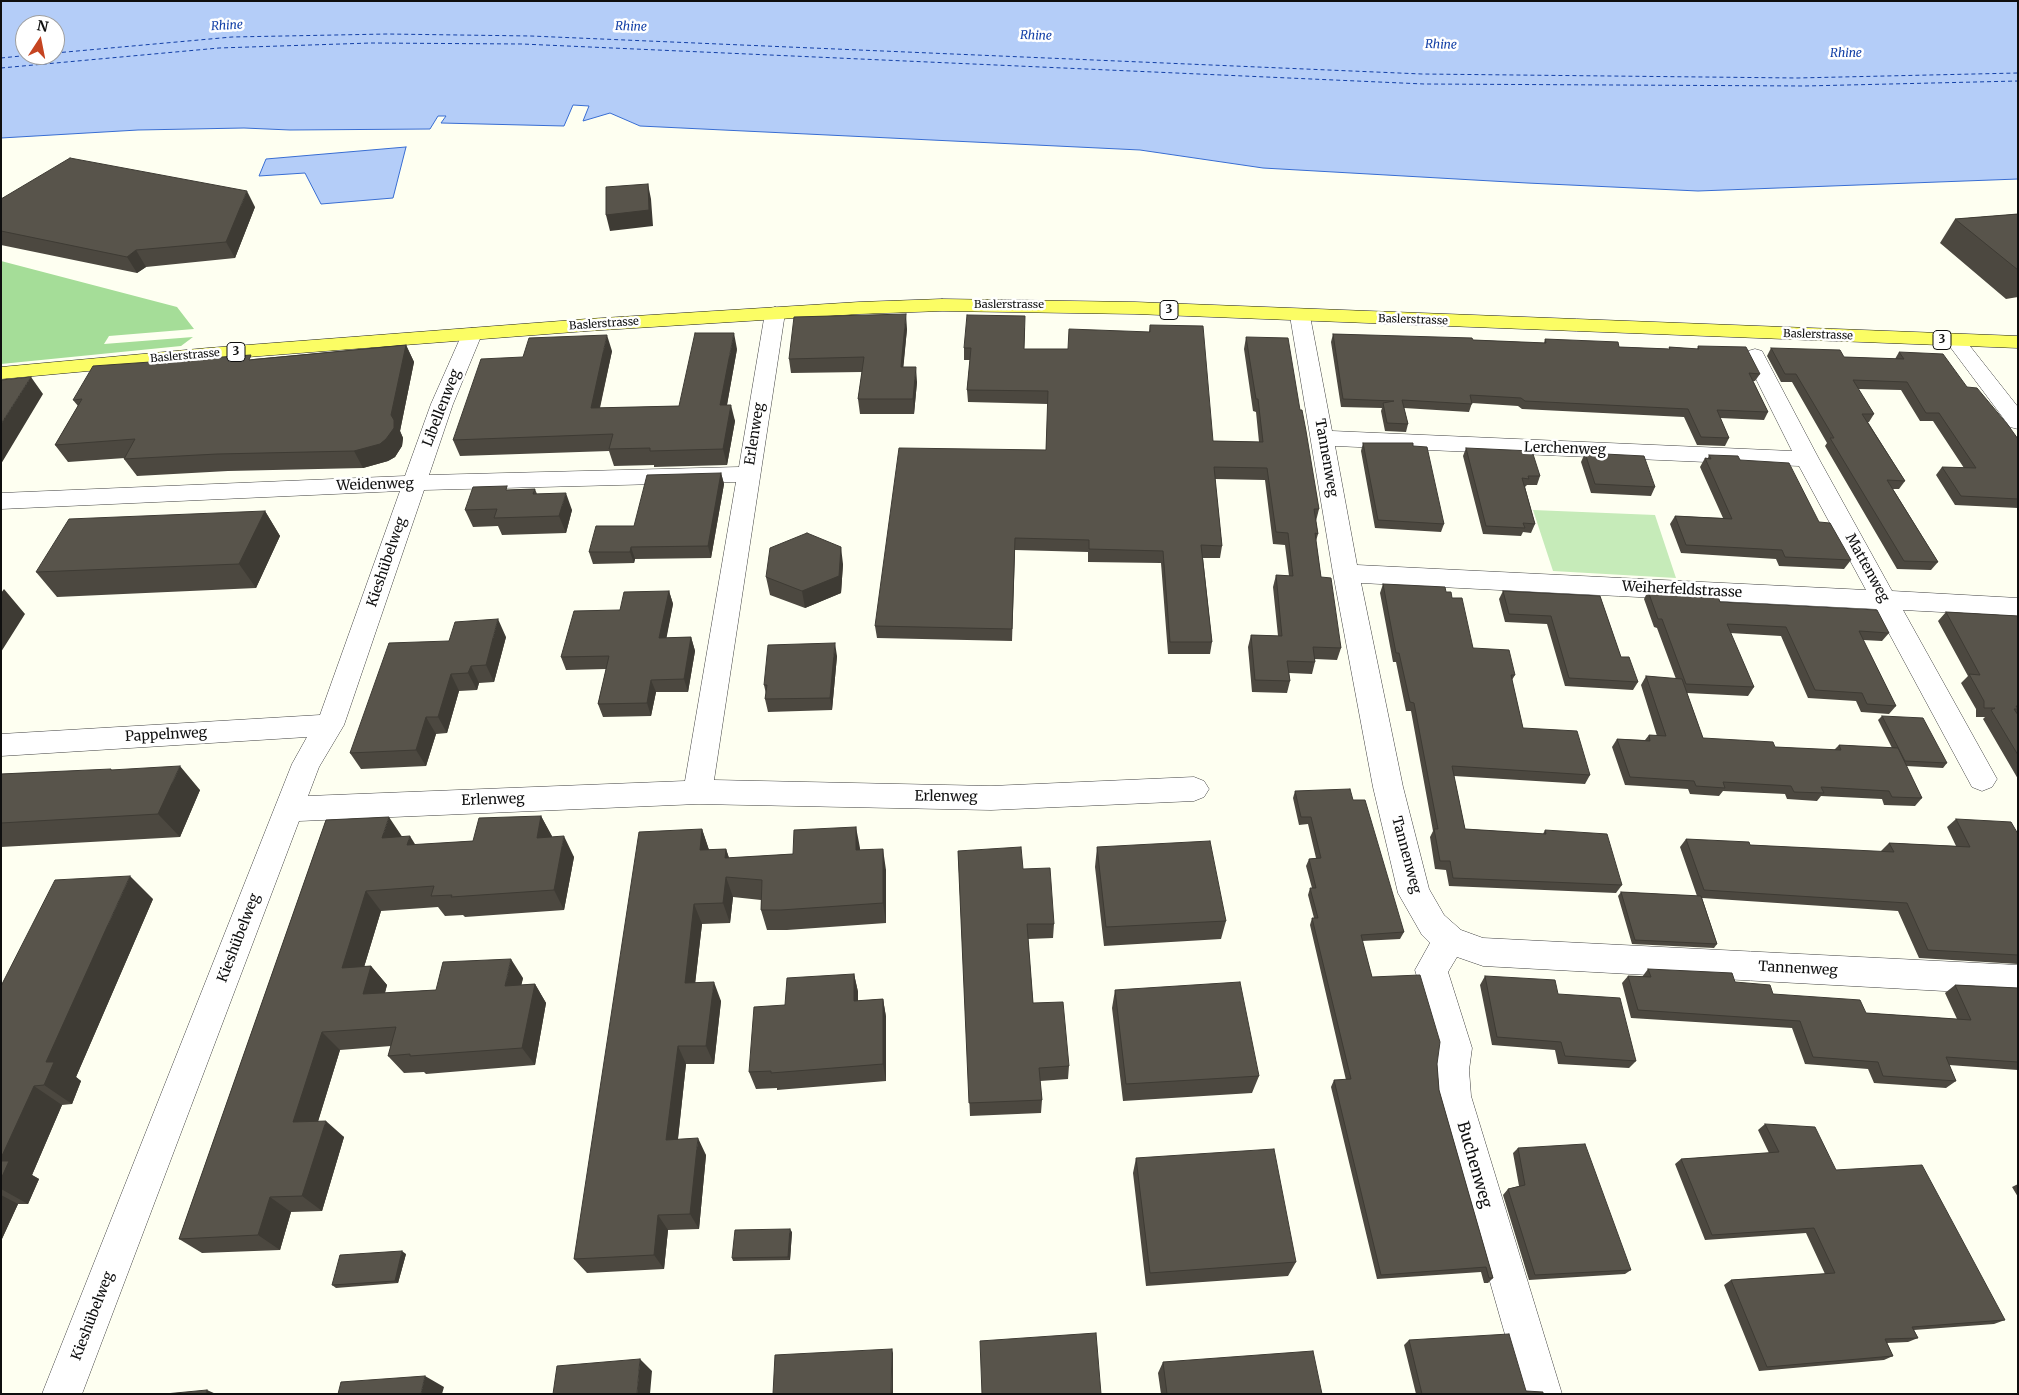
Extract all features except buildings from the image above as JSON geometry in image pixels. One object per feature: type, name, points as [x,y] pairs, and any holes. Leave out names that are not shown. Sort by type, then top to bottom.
[{"type":"main road","name":"Baslerstrasse","points":[[1,374],[208,354],[775,313],[868,308],[1019,304],[2018,342]]},
{"type":"street","name":"Erlenweg","points":[[698,792],[775,313]]},
{"type":"street","name":"Tannenweg","points":[[1300,316],[1346,573],[1388,787],[1414,893],[1433,925],[1450,940],[1483,952],[2018,980]]},
{"type":"street","name":"Libellenweg","points":[[415,483],[442,404],[472,334]]},
{"type":"street","points":[[1955,340],[2018,422]]},
{"type":"street","name":"Mattenweg","points":[[1755,355],[1808,459],[1982,779]]},
{"type":"street","name":"Lerchenweg","points":[[1322,438],[1808,459]]},
{"type":"street","name":"Weidenweg","points":[[1,501],[415,483],[749,474]]},
{"type":"street","name":"Kieshübelweg","points":[[62,1394],[306,764],[330,725],[415,483]]},
{"type":"street","name":"Weiherfeldstrasse","points":[[1346,573],[2018,607]]},
{"type":"street","name":"Pappelnweg","points":[[1,745],[330,725]]},
{"type":"street","name":"Erlenweg","points":[[289,809],[698,792],[991,798],[1194,789]]},
{"type":"street","name":"Buchenweg","points":[[1450,940],[1431,970],[1456,1048],[1452,1070],[1454,1096],[1542,1394]]},
{"type":"green space","points":[[1,261],[177,307],[194,329],[109,336],[104,344],[193,337],[181,346],[1,364]]},
{"type":"green space","points":[[1533,510],[1655,515],[1676,578],[1553,571]]},
{"type":"water","name":"Rhine","points":[[1,1],[2018,1],[2018,179],[1698,191],[1527,183],[1263,168],[1140,150],[640,126],[610,113],[583,121],[589,106],[573,105],[564,126],[441,123],[446,116],[438,116],[430,129],[290,130],[244,128],[138,130],[1,138]]},
{"type":"water","points":[[406,147],[393,198],[321,204],[305,173],[259,176],[266,159]]},
{"type":"ferry route","points":[[65,52],[232,37],[387,34],[531,36],[1422,74],[1797,78],[2018,73]]},
{"type":"ferry route","points":[[1,68],[219,48],[371,43],[522,44],[1424,84],[1805,86],[2018,81]]},
{"type":"ferry route","points":[[1,58],[15,57]]}]
